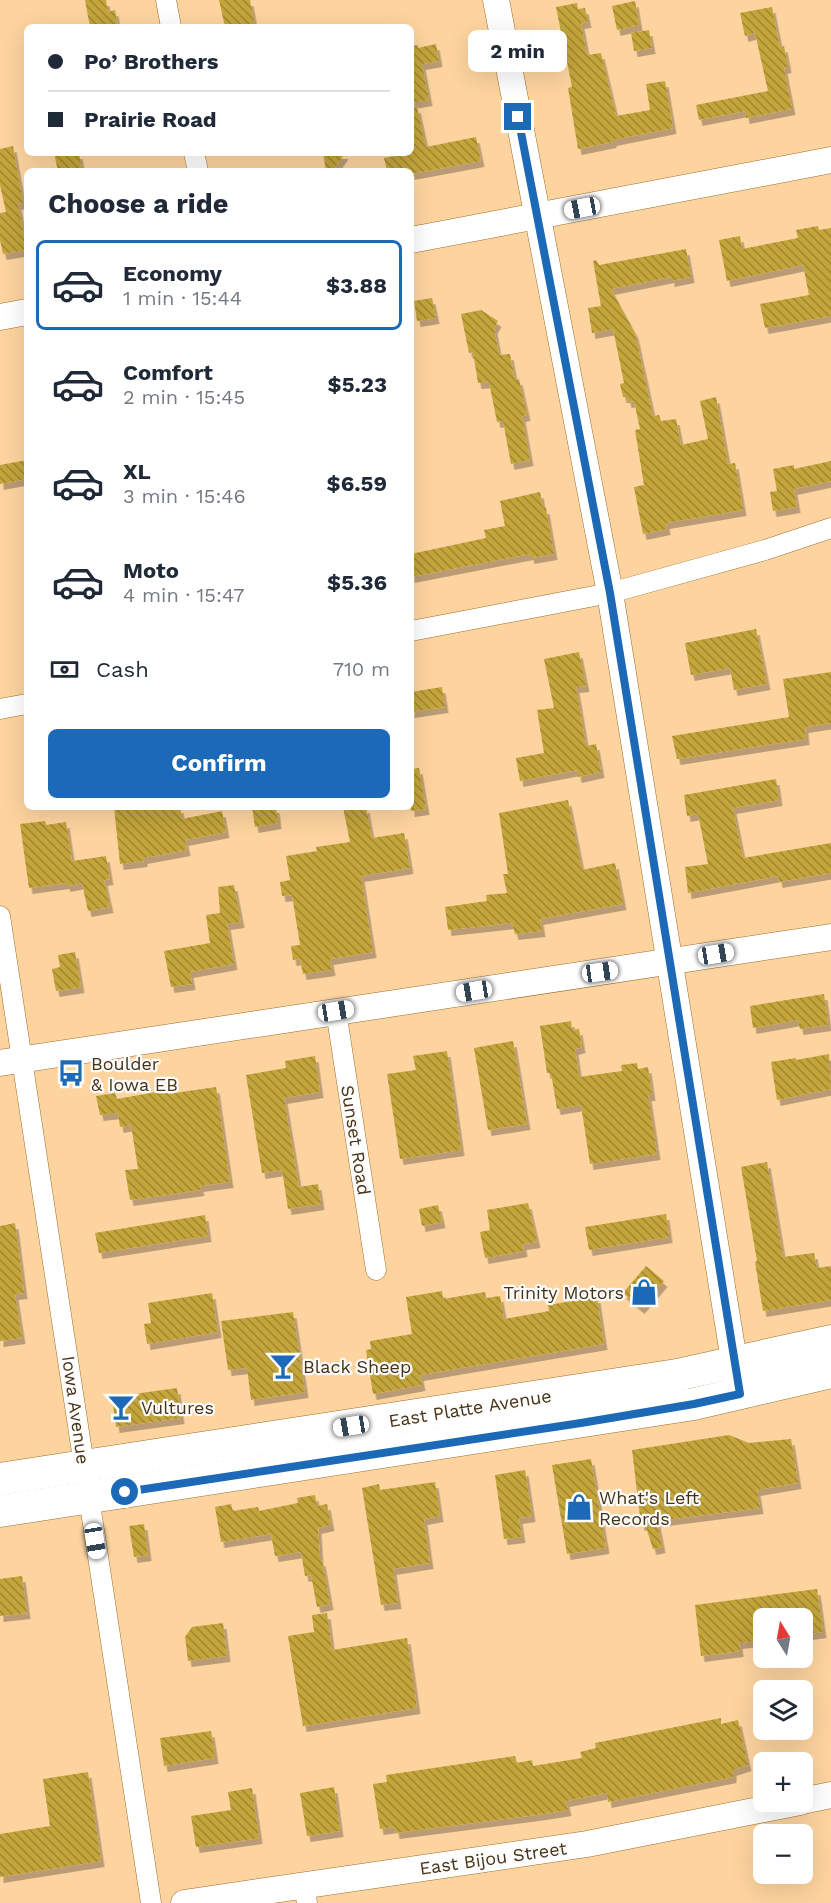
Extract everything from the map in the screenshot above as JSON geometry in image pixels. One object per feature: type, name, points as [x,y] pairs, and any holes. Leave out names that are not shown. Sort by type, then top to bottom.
[{"type":"main road","name":"East Platte Avenue","points":[[0,1479],[559,1395],[735,1364],[831,1341]]},
{"type":"main road","name":"East Platte Avenue","points":[[0,1511],[581,1423],[694,1404],[831,1372]]},
{"type":"street","points":[[166,0],[170,24]]},
{"type":"street","points":[[496,0],[610,593],[740,1394]]},
{"type":"street","points":[[414,239],[831,160]]},
{"type":"street","points":[[0,317],[24,313]]},
{"type":"street","points":[[414,630],[610,593],[765,550],[831,528]]},
{"type":"street","points":[[0,709],[24,705]]},
{"type":"street","name":"Iowa Avenue","points":[[0,916],[12,1061],[85,1467],[151,1903]]},
{"type":"street","points":[[12,1061],[831,937]]},
{"type":"street","name":"Sunset Road","points":[[336,1011],[376,1270]]},
{"type":"street","name":"East Bijou Street","points":[[813,1799],[831,1795]]},
{"type":"street","name":"East Bijou Street","points":[[184,1903],[306,1895],[587,1844],[753,1811]]},
{"type":"building","points":[[85,0],[106,0],[108,12],[115,10],[117,24],[89,24]]},
{"type":"building","points":[[219,0],[250,0],[254,24],[224,24]]},
{"type":"building","points":[[635,1],[639,25],[617,30],[612,6]]},
{"type":"building","points":[[577,3],[578,9],[585,8],[588,22],[581,23],[587,55],[601,53],[616,116],[650,110],[646,84],[665,81],[673,128],[578,149],[568,88],[572,87],[556,7]]},
{"type":"building","points":[[772,7],[780,47],[784,46],[788,67],[784,68],[792,109],[746,118],[745,111],[699,120],[696,105],[768,91],[755,33],[745,36],[740,13]]},
{"type":"building","points":[[649,30],[652,48],[634,51],[631,33]]},
{"type":"building","points":[[436,44],[439,61],[422,64],[429,100],[414,102],[414,46],[418,45],[418,48]]},
{"type":"building","points":[[417,107],[426,147],[476,137],[481,161],[414,173],[414,168],[386,168],[384,158],[414,156],[414,108]]},
{"type":"building","points":[[13,146],[23,203],[18,204],[24,235],[24,250],[3,254],[0,240],[0,213],[6,212],[0,185],[0,149]]},
{"type":"building","points":[[55,156],[80,156],[82,168],[57,168]]},
{"type":"building","points":[[324,156],[343,156],[335,168],[326,168]]},
{"type":"building","points":[[818,226],[819,230],[831,228],[831,316],[765,328],[760,304],[809,295],[803,265],[727,281],[719,240],[740,236],[742,249],[798,238],[796,230]]},
{"type":"building","points":[[686,249],[691,277],[671,281],[671,277],[611,289],[635,333],[653,416],[659,415],[661,421],[676,419],[681,445],[708,439],[700,401],[716,397],[728,464],[735,463],[743,510],[666,523],[667,529],[643,534],[634,487],[644,485],[635,430],[640,429],[634,401],[628,402],[627,397],[623,397],[620,384],[624,383],[613,329],[592,333],[588,308],[601,306],[593,261],[596,260],[599,265]]},
{"type":"building","points":[[432,298],[436,318],[417,321],[414,301]]},
{"type":"building","points":[[481,310],[498,321],[494,328],[499,355],[510,354],[515,380],[519,379],[527,415],[522,416],[530,460],[511,464],[503,421],[497,422],[489,382],[478,383],[473,352],[469,353],[461,314]]},
{"type":"building","points":[[24,461],[24,480],[0,484],[0,465]]},
{"type":"building","points":[[831,461],[831,481],[794,489],[797,507],[773,511],[770,492],[777,491],[773,469],[794,465],[794,469]]},
{"type":"building","points":[[540,492],[543,508],[546,508],[554,554],[531,558],[530,554],[414,576],[414,553],[486,538],[484,530],[505,526],[500,501]]},
{"type":"building","points":[[756,629],[767,684],[734,690],[730,668],[691,675],[685,643]]},
{"type":"building","points":[[579,652],[586,686],[576,687],[586,746],[596,744],[601,772],[578,777],[577,770],[520,781],[516,758],[544,753],[537,710],[554,708],[544,659]]},
{"type":"building","points":[[831,672],[831,723],[805,727],[806,739],[677,759],[672,736],[789,717],[783,679]]},
{"type":"building","points":[[442,687],[445,707],[414,712],[414,692]]},
{"type":"building","points":[[419,768],[426,809],[411,811],[414,810],[414,769]]},
{"type":"building","points":[[776,779],[779,800],[733,808],[743,858],[831,843],[831,873],[779,882],[778,876],[688,893],[685,867],[708,864],[698,814],[687,816],[684,795]]},
{"type":"building","points":[[568,800],[582,870],[615,863],[623,904],[540,919],[542,931],[515,934],[512,923],[448,930],[445,907],[487,901],[486,895],[507,893],[503,874],[508,874],[499,813]]},
{"type":"building","points":[[114,810],[180,810],[182,819],[222,811],[226,832],[185,840],[187,850],[144,858],[144,861],[120,864]]},
{"type":"building","points":[[252,810],[276,810],[278,823],[255,827]]},
{"type":"building","points":[[344,810],[367,810],[372,838],[404,833],[410,868],[361,876],[373,952],[330,959],[332,970],[303,974],[300,959],[293,960],[291,946],[300,945],[292,895],[282,896],[280,882],[290,880],[286,856],[317,851],[316,847],[350,842]]},
{"type":"building","points":[[45,821],[46,825],[66,822],[72,861],[106,856],[110,879],[104,880],[110,907],[88,911],[82,883],[29,888],[20,824]]},
{"type":"building","points":[[234,885],[241,922],[227,924],[234,964],[190,972],[192,984],[171,987],[164,951],[210,943],[206,915],[220,913],[218,887]]},
{"type":"building","points":[[75,952],[81,987],[56,991],[52,969],[60,967],[58,955]]},
{"type":"building","points":[[824,994],[828,1025],[800,1029],[798,1020],[753,1028],[750,1006]]},
{"type":"building","points":[[571,1021],[572,1030],[579,1029],[582,1047],[575,1049],[579,1077],[622,1071],[621,1065],[637,1063],[638,1069],[648,1067],[652,1095],[648,1095],[657,1154],[590,1164],[581,1105],[557,1109],[551,1073],[547,1073],[540,1026]]},
{"type":"building","points":[[513,1041],[527,1124],[488,1130],[474,1048]]},
{"type":"building","points":[[447,1051],[461,1150],[400,1159],[387,1074],[416,1070],[413,1056]]},
{"type":"building","points":[[829,1054],[831,1089],[777,1100],[771,1062]]},
{"type":"building","points":[[315,1056],[320,1092],[284,1098],[299,1187],[318,1184],[321,1204],[288,1209],[282,1170],[262,1173],[246,1075],[286,1068],[285,1061]]},
{"type":"building","points":[[216,1087],[230,1182],[200,1186],[201,1190],[130,1200],[125,1170],[138,1169],[131,1125],[120,1127],[118,1113],[100,1115],[96,1096],[115,1093],[117,1099],[167,1090],[168,1094]]},
{"type":"building","points":[[767,1162],[783,1257],[814,1253],[817,1268],[831,1266],[831,1300],[763,1311],[741,1167]]},
{"type":"building","points":[[528,1203],[537,1242],[523,1244],[524,1251],[485,1258],[480,1232],[490,1230],[487,1210]]},
{"type":"building","points":[[438,1205],[442,1222],[422,1226],[419,1209]]},
{"type":"building","points":[[666,1214],[669,1237],[589,1250],[585,1227]]},
{"type":"building","points":[[205,1215],[208,1236],[99,1253],[95,1233]]},
{"type":"building","points":[[15,1223],[24,1293],[15,1294],[22,1338],[0,1341],[0,1226]]},
{"type":"building","points":[[646,1266],[664,1281],[641,1308],[623,1293]]},
{"type":"building","points":[[442,1291],[443,1299],[485,1292],[486,1298],[500,1296],[504,1319],[549,1311],[548,1305],[597,1297],[604,1344],[420,1375],[422,1385],[373,1394],[366,1350],[371,1349],[370,1341],[412,1334],[406,1297]]},
{"type":"building","points":[[212,1293],[218,1332],[147,1344],[144,1324],[151,1323],[148,1303]]},
{"type":"building","points":[[293,1312],[305,1392],[251,1400],[247,1368],[228,1370],[221,1321]]},
{"type":"building","points":[[177,1388],[181,1418],[116,1427],[112,1397]]},
{"type":"building","points":[[729,1435],[749,1443],[791,1439],[798,1483],[757,1490],[760,1508],[657,1521],[662,1547],[653,1549],[645,1524],[641,1525],[632,1450]]},
{"type":"building","name":"What's Left Records","points":[[591,1459],[606,1548],[567,1554],[552,1465]]},
{"type":"building","points":[[525,1470],[532,1516],[519,1518],[522,1537],[504,1539],[495,1475]]},
{"type":"building","points":[[435,1482],[440,1516],[424,1519],[430,1563],[393,1569],[398,1603],[381,1605],[362,1488],[379,1484],[380,1490]]},
{"type":"building","points":[[315,1495],[317,1506],[327,1504],[331,1525],[318,1528],[320,1560],[322,1560],[330,1604],[317,1607],[311,1575],[305,1576],[301,1552],[275,1556],[271,1534],[221,1542],[215,1507],[231,1504],[233,1511],[258,1507],[259,1511],[298,1503],[297,1498]]},
{"type":"building","points":[[144,1524],[148,1555],[134,1557],[129,1526]]},
{"type":"building","points":[[22,1576],[27,1613],[0,1616],[0,1579]]},
{"type":"building","points":[[817,1589],[823,1632],[813,1633],[813,1608],[753,1608],[753,1641],[739,1643],[740,1651],[701,1656],[695,1605]]},
{"type":"building","points":[[327,1613],[332,1650],[407,1638],[417,1708],[303,1726],[288,1636],[314,1632],[312,1615]]},
{"type":"building","points":[[223,1623],[227,1656],[188,1661],[185,1637],[192,1627]]},
{"type":"building","points":[[721,1718],[721,1724],[738,1720],[748,1765],[733,1770],[733,1777],[608,1802],[607,1793],[566,1801],[568,1810],[543,1814],[396,1833],[395,1827],[380,1829],[373,1784],[387,1782],[386,1775],[515,1756],[517,1763],[532,1760],[533,1766],[582,1758],[580,1752],[596,1748],[595,1743]]},
{"type":"building","points":[[211,1731],[215,1758],[164,1766],[160,1738]]},
{"type":"building","points":[[88,1772],[101,1861],[0,1877],[0,1834],[50,1826],[43,1779]]},
{"type":"building","points":[[334,1787],[340,1831],[307,1836],[300,1793]]},
{"type":"building","points":[[252,1788],[259,1838],[196,1847],[191,1816],[231,1810],[228,1792]]},
{"type":"place","name":"Boulder & Iowa EB","points":[[71,1073]]},
{"type":"place","name":"Trinity Motors","points":[[644,1292]]},
{"type":"place","name":"Black Sheep","points":[[283,1366]]},
{"type":"place","name":"Vultures","points":[[121,1407]]},
{"type":"place","name":"What's Left Records","points":[[579,1507]]},
{"type":"route","points":[[125,1492],[581,1423],[740,1394],[610,593],[518,117]]}]
